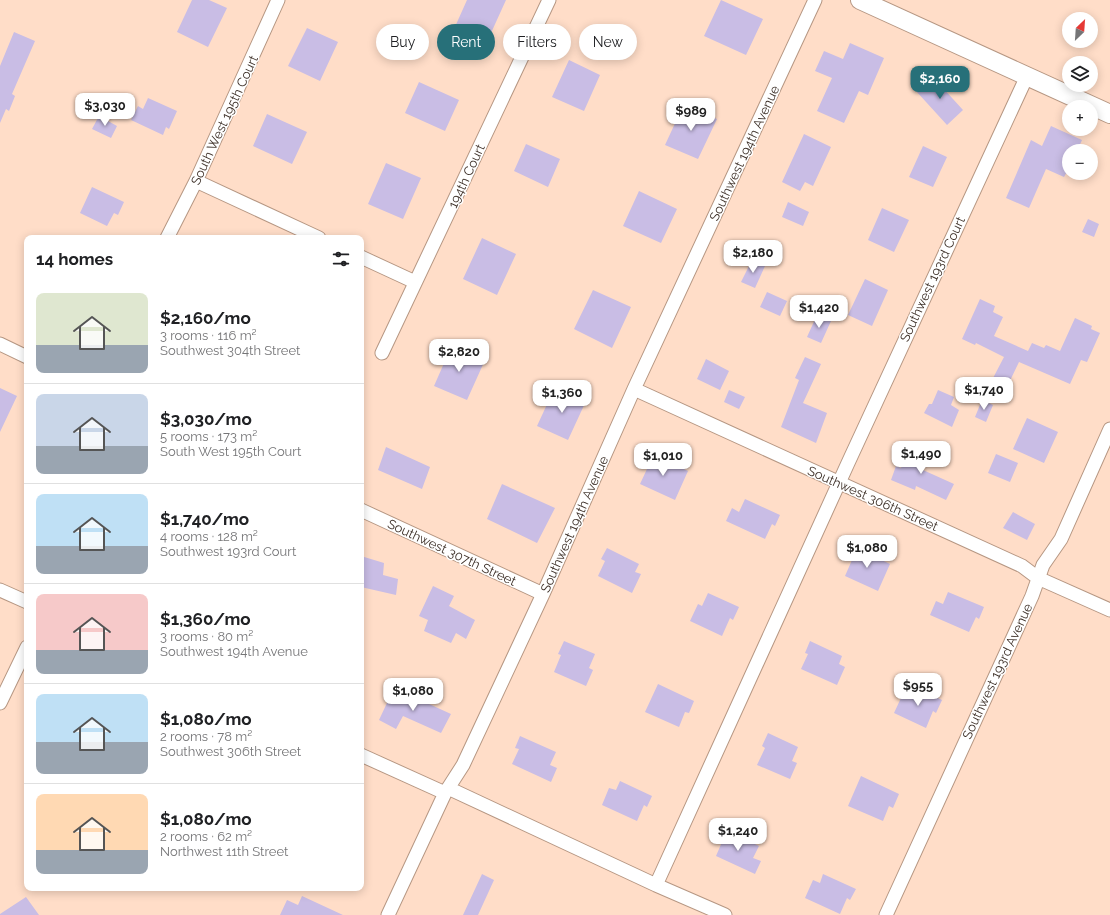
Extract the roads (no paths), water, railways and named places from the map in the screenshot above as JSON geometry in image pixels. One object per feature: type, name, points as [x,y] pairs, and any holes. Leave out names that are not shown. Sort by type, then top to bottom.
[{"type":"street","name":"South West 195th Court","points":[[169,235],[196,181],[278,0]]},
{"type":"street","name":"194th Court","points":[[382,353],[549,0]]},
{"type":"street","name":"Southwest 194th Avenue","points":[[388,915],[446,790],[463,765],[543,594],[634,389],[814,0]]},
{"type":"street","points":[[860,0],[1110,114]]},
{"type":"street","name":"Southwest 193rd Court","points":[[656,885],[839,483],[1027,76]]},
{"type":"street","points":[[196,181],[313,235]]},
{"type":"street","points":[[364,258],[415,282]]},
{"type":"street","points":[[0,344],[24,356]]},
{"type":"street","name":"Southwest 306th Street","points":[[634,389],[1022,566],[1038,578],[1110,610]]},
{"type":"street","name":"Southwest 193rd Avenue","points":[[886,915],[1032,596],[1043,565],[1061,538],[1110,429]]},
{"type":"street","name":"Southwest 307th Street","points":[[364,511],[543,594]]},
{"type":"street","points":[[0,590],[24,601]]},
{"type":"street","points":[[0,703],[24,653]]},
{"type":"street","points":[[364,755],[446,790],[725,915]]}]
